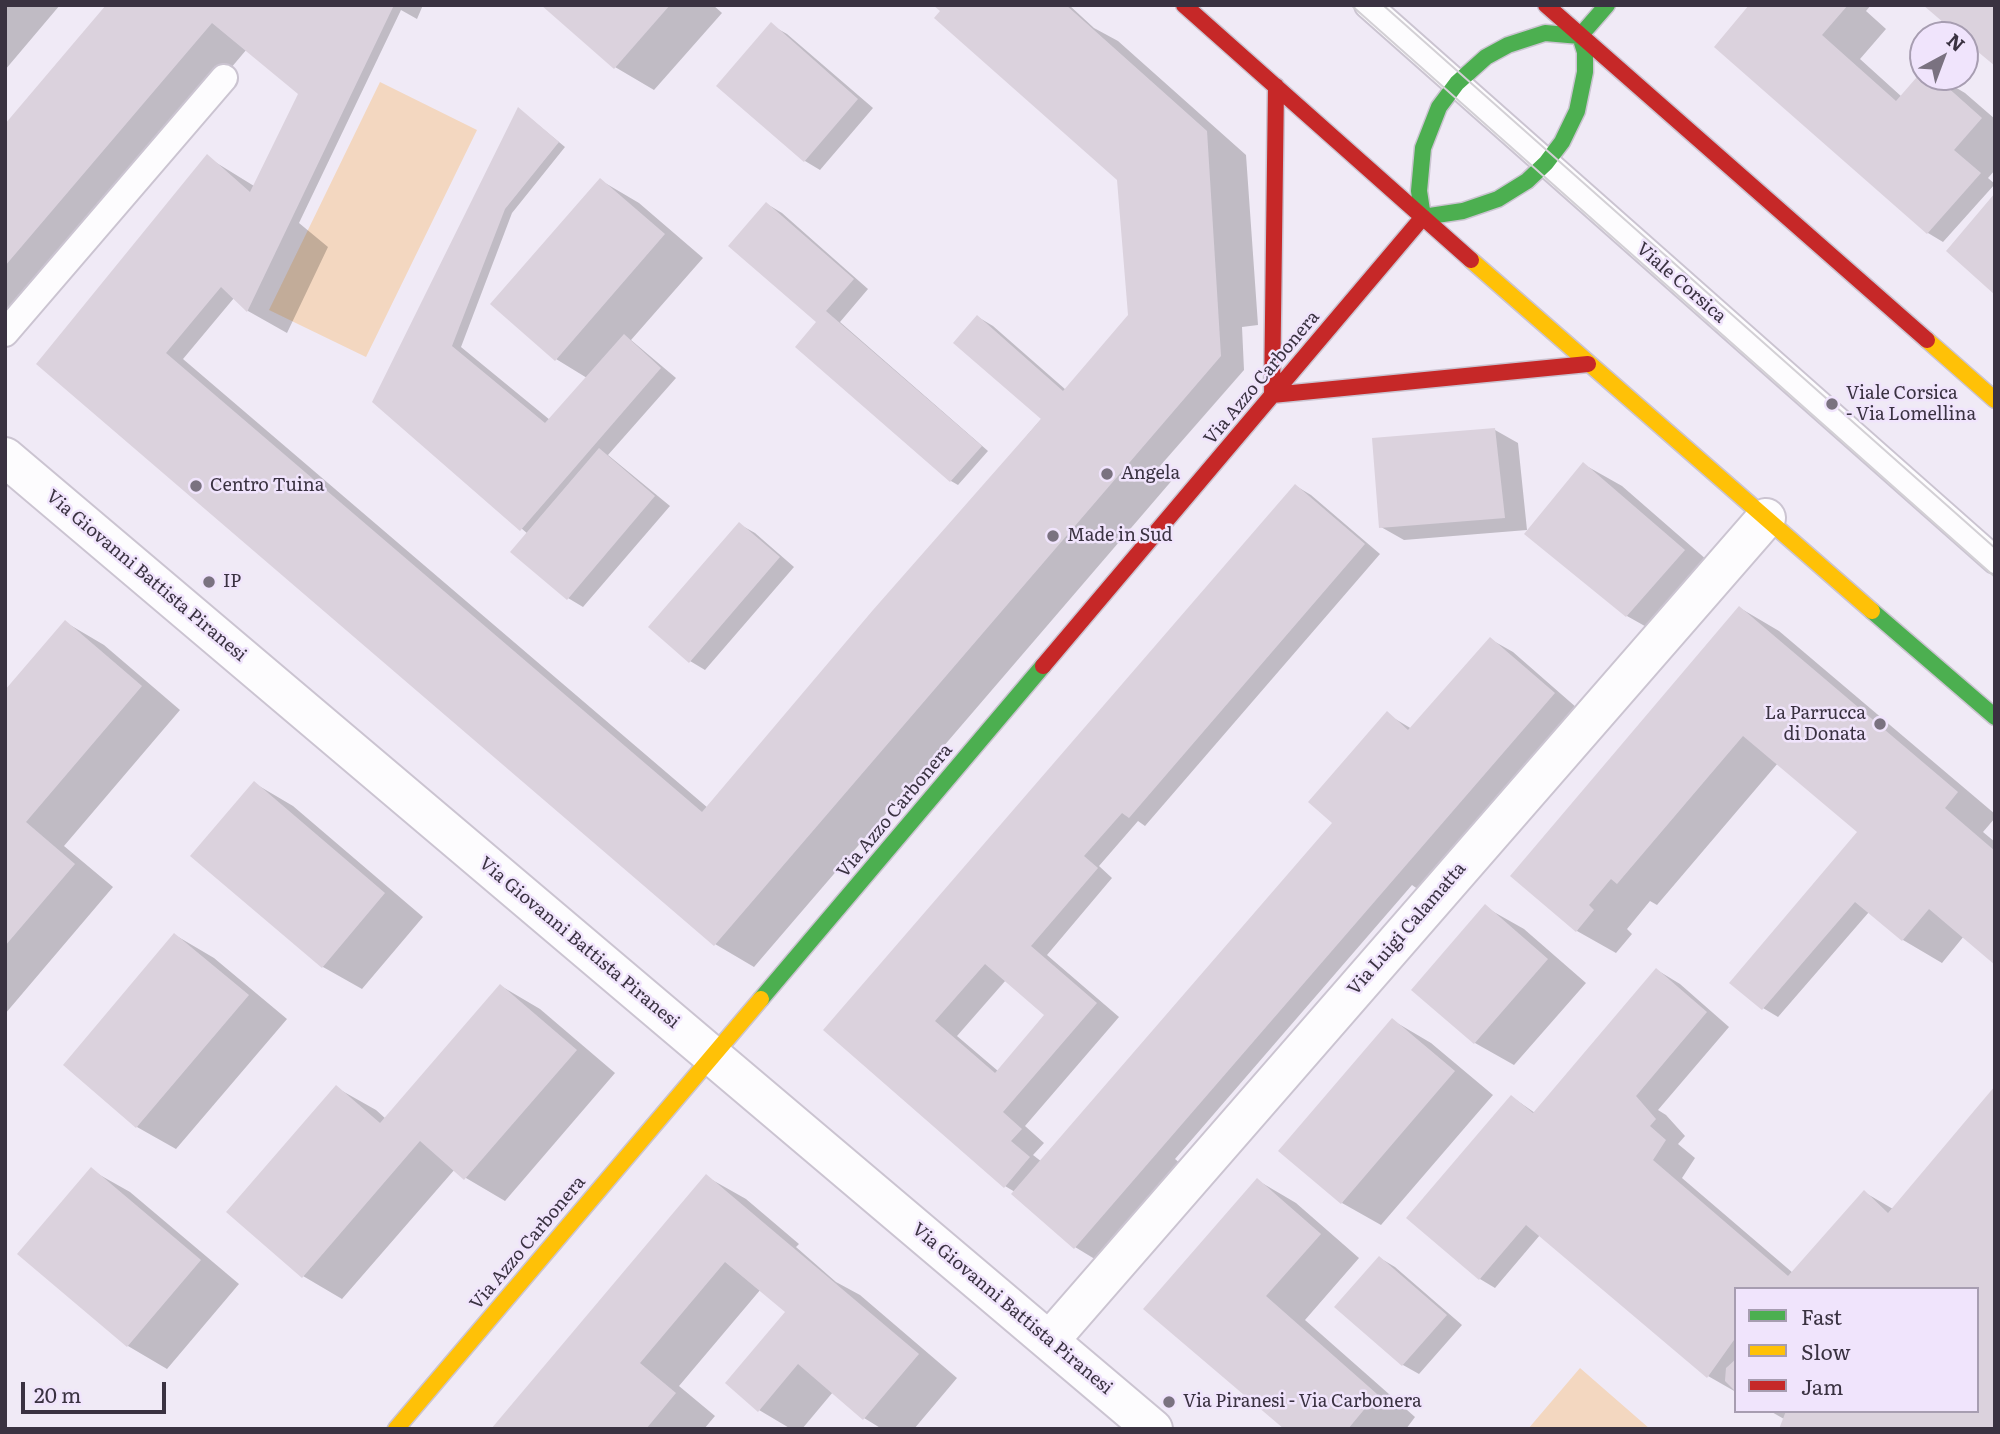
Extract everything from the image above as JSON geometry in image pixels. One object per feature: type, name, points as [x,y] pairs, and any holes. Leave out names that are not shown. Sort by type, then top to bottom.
[{"type":"street","points":[[1184,5],[1588,364],[1995,717]]},
{"type":"street","points":[[1546,5],[1995,400]]},
{"type":"street","points":[[1580,36],[1607,5]]},
{"type":"street","points":[[1423,217],[1419,191],[1423,148],[1439,107],[1457,83],[1486,57],[1508,45],[1545,33],[1580,36]]},
{"type":"street","points":[[1423,217],[1463,211],[1499,199],[1527,181],[1546,163],[1562,142],[1577,111],[1585,72],[1585,52],[1580,36]]},
{"type":"street","points":[[1276,86],[1272,396],[1588,364]]},
{"type":"street","name":"Via Azzo Carbonera","points":[[396,1429],[1423,217]]},
{"type":"street","name":"Via Giovanni Battista Piranesi","points":[[5,457],[1153,1429]]},
{"type":"street","name":"Via Luigi Calamatta","points":[[1049,1341],[1766,518]]},
{"type":"lane","name":"Viale Corsica","points":[[1368,5],[1995,560]]},
{"type":"lane","points":[[5,333],[224,78]]},
{"type":"shaded area","points":[[380,82],[477,130],[366,357],[269,310]]},
{"type":"shaded area","points":[[1580,1368],[1650,1429],[1528,1429]]},
{"type":"building","points":[[106,5],[394,5],[247,312],[221,287],[166,353],[702,812],[873,610],[1041,419],[953,343],[977,315],[1063,391],[1128,315],[1117,180],[934,18],[940,11],[933,5],[1066,5],[1207,131],[1221,356],[714,946],[36,364],[207,154],[250,192],[298,94],[212,23],[5,266],[5,124]]},
{"type":"building","points":[[541,5],[670,5],[614,69]]},
{"type":"building","points":[[1749,5],[1848,5],[1822,35],[1896,101],[1909,86],[1909,91],[1952,91],[1982,118],[1954,150],[1981,173],[1927,234],[1714,47]]},
{"type":"building","points":[[1923,5],[1995,5],[1995,66],[1979,53],[1979,21],[1942,21]]},
{"type":"building","points":[[771,22],[858,99],[804,162],[716,86]]},
{"type":"building","points":[[518,107],[559,142],[505,209],[452,346],[545,423],[624,334],[661,368],[520,531],[372,402]]},
{"type":"building","points":[[600,178],[665,234],[555,361],[490,304]]},
{"type":"building","points":[[1995,193],[1995,295],[1946,251]]},
{"type":"building","points":[[766,202],[854,279],[826,311],[982,446],[950,482],[795,347],[816,322],[728,246]]},
{"type":"building","points":[[1495,428],[1505,518],[1379,528],[1372,438]]},
{"type":"building","points":[[599,448],[655,496],[567,600],[510,552]]},
{"type":"building","points":[[1583,462],[1685,550],[1626,617],[1524,534]]},
{"type":"building","points":[[1295,484],[1365,544],[1129,818],[1122,813],[1084,856],[1098,868],[1031,946],[1097,1003],[1003,1112],[1022,1129],[1011,1141],[1030,1157],[1004,1188],[823,1030]],"holes":[[[985,964],[1044,1015],[995,1073],[935,1021]]]},
{"type":"building","points":[[739,522],[780,557],[689,663],[648,627]]},
{"type":"building","points":[[1739,606],[1958,792],[1945,808],[1995,851],[1995,965],[1929,909],[1902,941],[1855,902],[1762,1010],[1729,983],[1857,832],[1743,736],[1617,884],[1611,879],[1589,905],[1594,910],[1576,932],[1510,876]]},
{"type":"building","points":[[65,620],[142,686],[26,822],[75,864],[5,946],[5,690]]},
{"type":"building","points":[[1490,637],[1555,693],[1074,1249],[1011,1194],[1332,823],[1308,802],[1387,711],[1408,730]]},
{"type":"building","points":[[254,781],[385,893],[322,968],[190,856]]},
{"type":"building","points":[[1485,904],[1548,959],[1474,1044],[1411,990]]},
{"type":"building","points":[[174,933],[249,995],[136,1128],[63,1065]]},
{"type":"building","points":[[1656,968],[1707,1012],[1636,1096],[1656,1119],[1650,1126],[1666,1140],[1653,1160],[1788,1276],[1864,1190],[1888,1213],[1995,1086],[1995,1429],[1779,1429],[1785,1413],[1979,1413],[1979,1287],[1734,1287],[1734,1340],[1707,1378],[1526,1225],[1479,1280],[1406,1218],[1511,1095],[1533,1113]]},
{"type":"building","points":[[500,984],[577,1050],[464,1180],[420,1141],[302,1278],[226,1212],[336,1085],[380,1123]]},
{"type":"building","points":[[1392,1018],[1455,1071],[1341,1204],[1278,1151]]},
{"type":"building","points":[[91,1167],[201,1260],[127,1347],[17,1254]]},
{"type":"building","points":[[706,1174],[919,1354],[863,1420],[798,1364],[758,1412],[725,1383],[785,1312],[725,1262],[640,1363],[676,1393],[646,1429],[491,1429]]},
{"type":"building","points":[[1257,1178],[1321,1234],[1266,1296],[1377,1394],[1348,1429],[1284,1429],[1143,1309]]},
{"type":"building","points":[[1379,1256],[1447,1315],[1402,1366],[1334,1307]]},
{"type":"building","points":[[1734,1361],[1734,1390],[1725,1381],[1726,1368]]},
{"type":"tram line","points":[[1351,5],[1995,577]]},
{"type":"tram line","points":[[1383,5],[1995,548]]},
{"type":"traffic: fast","points":[[1580,36],[1607,5]]},
{"type":"traffic: fast","points":[[1423,217],[1419,191],[1423,148],[1439,107],[1457,83],[1486,57],[1508,45],[1545,33],[1580,36]]},
{"type":"traffic: fast","points":[[1423,217],[1463,211],[1498,199],[1527,181],[1546,163],[1562,142],[1577,111],[1585,72],[1585,52],[1580,36]]},
{"type":"traffic: fast","points":[[1872,611],[1995,717]]},
{"type":"traffic: fast","points":[[761,999],[1043,666]]},
{"type":"traffic: slow","points":[[1471,260],[1872,611]]},
{"type":"traffic: slow","points":[[1927,340],[1995,400]]},
{"type":"traffic: slow","points":[[396,1429],[761,999]]},
{"type":"traffic: jam","points":[[1184,5],[1471,260]]},
{"type":"traffic: jam","points":[[1546,5],[1927,340]]},
{"type":"traffic: jam","points":[[1272,395],[1276,86]]},
{"type":"traffic: jam","points":[[1043,666],[1423,217]]},
{"type":"traffic: jam","points":[[1272,395],[1588,364]]},
{"type":"place","name":"Viale Corsica - Via Lomellina","points":[[1832,404]]},
{"type":"place","name":"Angela","points":[[1107,474]]},
{"type":"place","name":"Centro Tuina","points":[[196,486]]},
{"type":"place","name":"Made in Sud","points":[[1053,536]]},
{"type":"place","name":"IP","points":[[209,582]]},
{"type":"place","name":"La Parrucca di Donata","points":[[1880,724]]},
{"type":"place","name":"Via Piranesi - Via Carbonera","points":[[1169,1402]]}]
